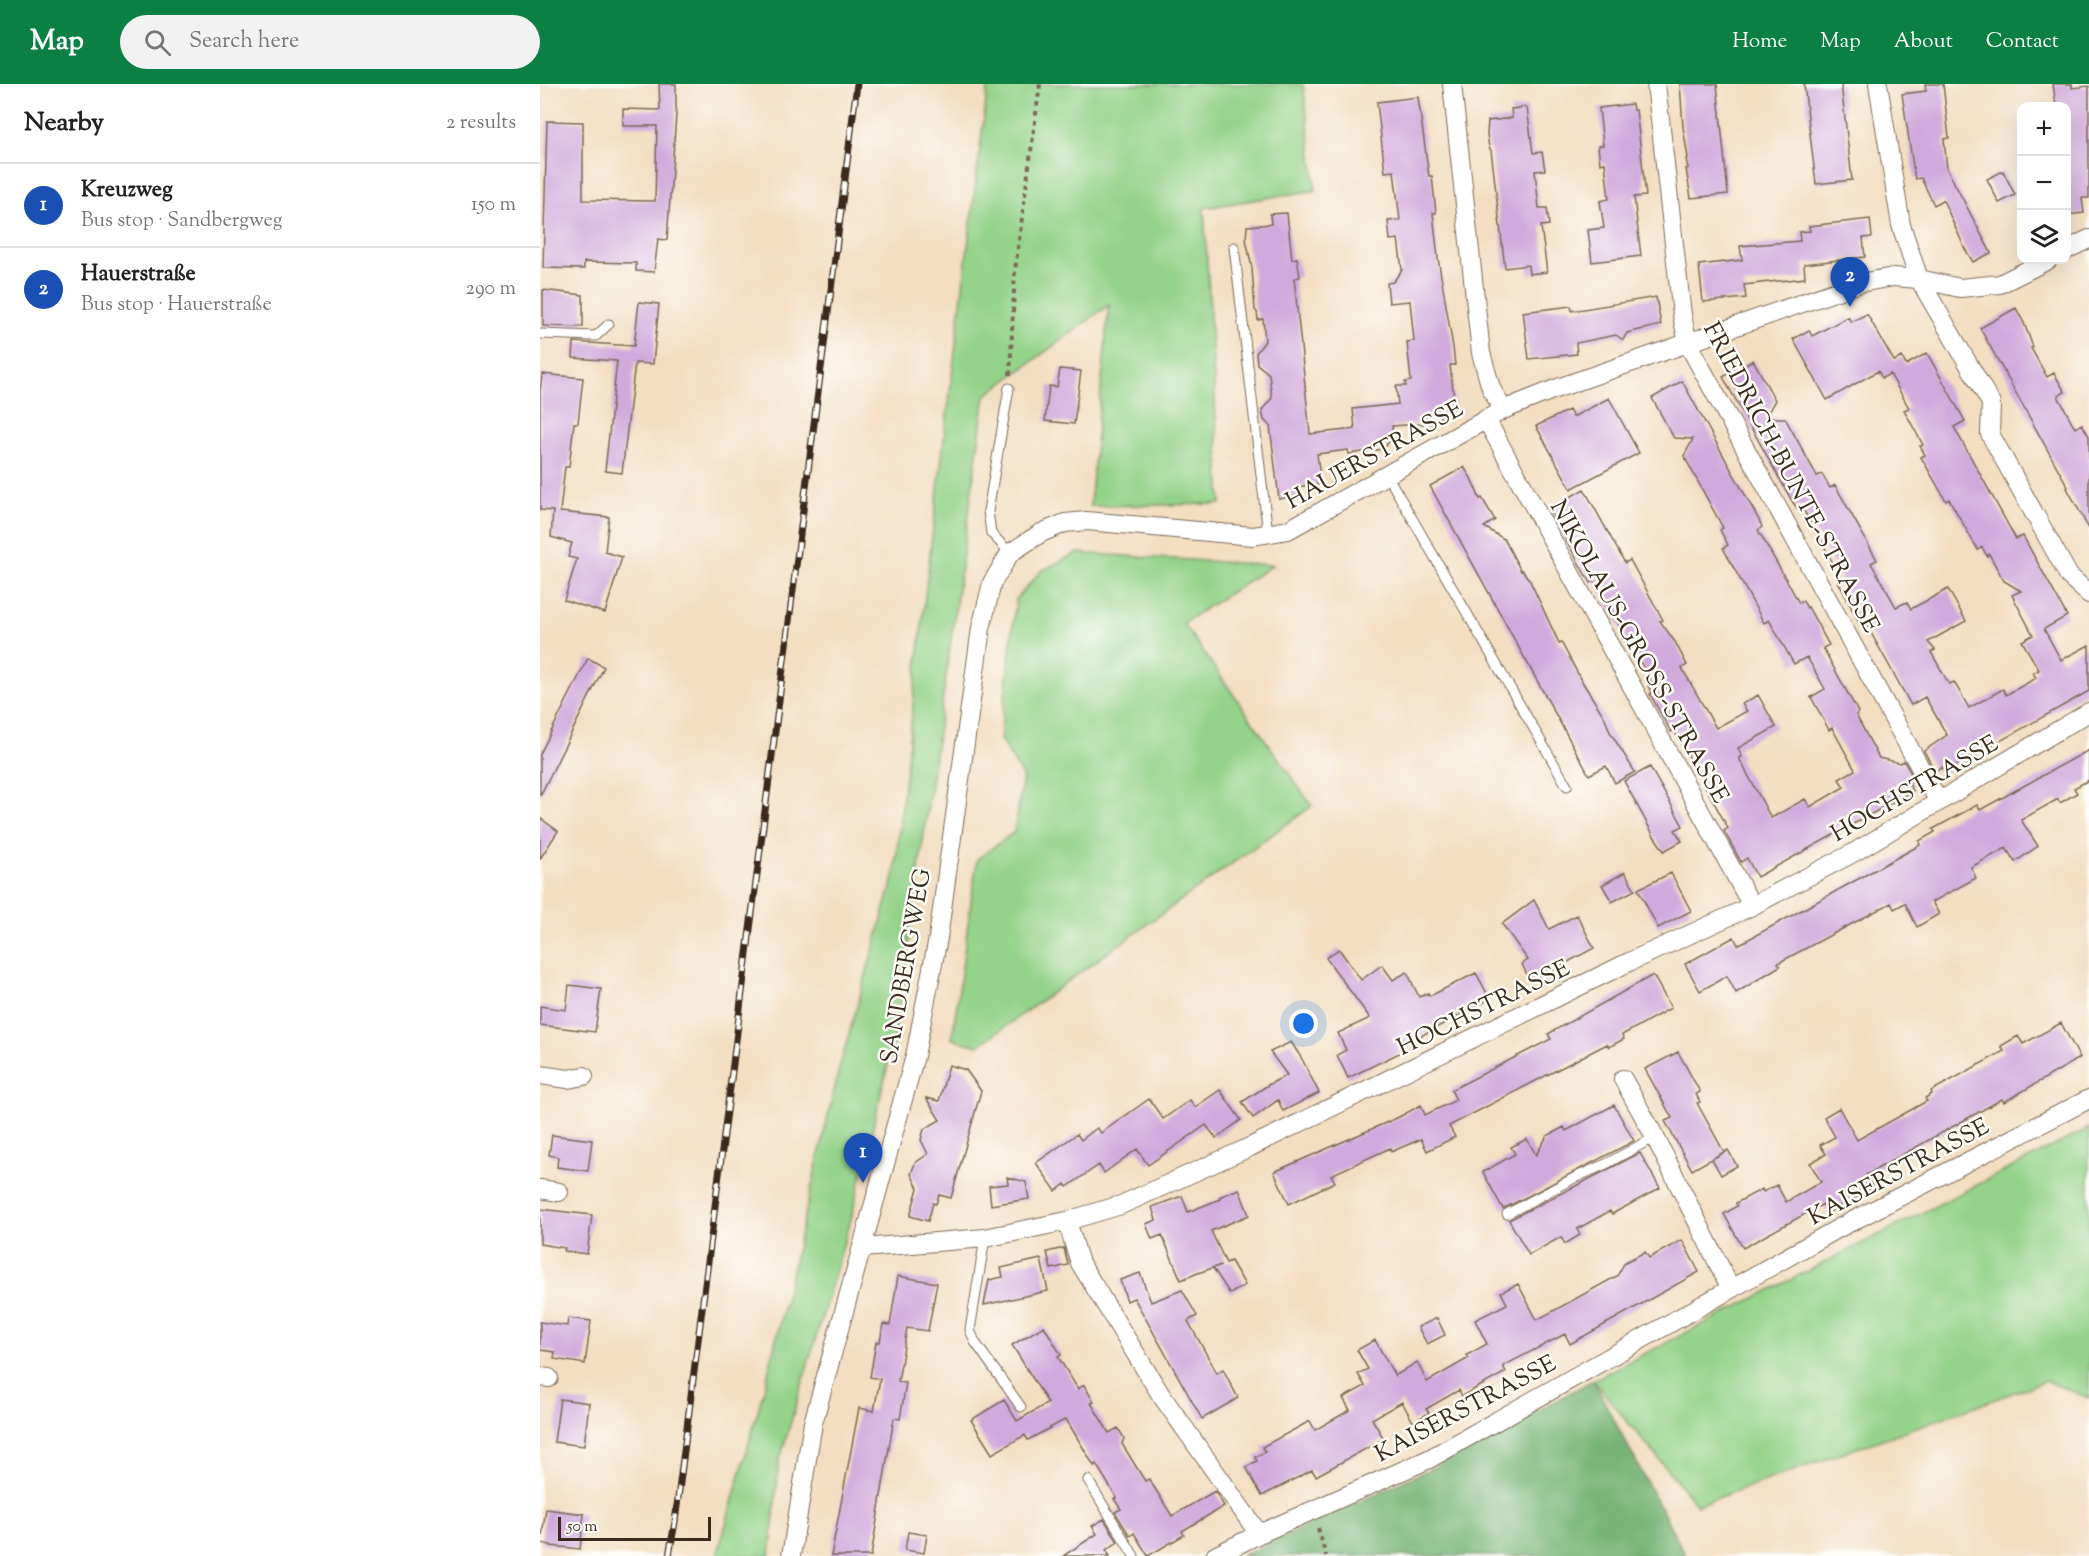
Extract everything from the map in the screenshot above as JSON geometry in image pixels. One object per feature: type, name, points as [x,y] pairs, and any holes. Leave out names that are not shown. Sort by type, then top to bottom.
[{"type":"street","points":[[1452,84],[1481,353],[1491,388],[1503,410]]},
{"type":"street","name":"FRIEDRICH-BUNTE-STRASSE","points":[[1656,84],[1682,315],[1688,344],[1939,802]]},
{"type":"street","points":[[1878,84],[1901,225],[1919,279],[1991,403],[1990,434],[2068,576],[2089,594]]},
{"type":"street","points":[[2071,248],[2089,239]]},
{"type":"street","name":"HAUERSTRASSE","points":[[1010,553],[1041,533],[1065,523],[1087,521],[1253,536],[1288,530],[1503,410],[1555,389],[1860,283],[1893,277],[1919,279],[1960,288],[2000,284],[2040,264]]},
{"type":"street","name":"NIKOLAUS-GROSS-STRASSE","points":[[1486,419],[1752,906]]},
{"type":"street","name":"SANDBERGWEG","points":[[791,1556],[813,1422],[915,1056],[938,938],[981,628],[992,583],[1010,553]]},
{"type":"street","name":"HOCHSTRASSE","points":[[863,1248],[985,1238],[1067,1221],[1121,1205],[1250,1147],[1629,962],[1752,906],[1852,853],[2089,712]]},
{"type":"street","points":[[540,1075],[568,1079],[584,1076]]},
{"type":"street","points":[[1623,1078],[1731,1289]]},
{"type":"street","name":"KAISERSTRASSE","points":[[1215,1556],[1259,1534],[1429,1459],[1839,1228],[2089,1099]]},
{"type":"street","points":[[540,1189],[559,1192]]},
{"type":"street","points":[[1067,1221],[1080,1263],[1092,1283],[1161,1395],[1259,1534]]},
{"type":"lane","name":"HAUERSTRASSE","points":[[1234,247],[1268,534]]},
{"type":"lane","points":[[540,334],[596,336],[609,324]]},
{"type":"lane","points":[[1009,388],[988,511],[991,533],[1010,553]]},
{"type":"lane","points":[[1387,475],[1567,786]]},
{"type":"lane","points":[[1507,1214],[1655,1137]]},
{"type":"lane","points":[[985,1238],[970,1330],[975,1342],[1021,1407]]},
{"type":"lane","points":[[1088,1480],[1134,1556]]},
{"type":"path","points":[[1009,388],[1016,270],[1040,84]]},
{"type":"path","points":[[1311,1511],[1323,1541],[1326,1556]]},
{"type":"green space","points":[[988,84],[1303,84],[1316,190],[1204,208],[1221,504],[1090,506],[1109,305],[985,396],[897,1027],[851,1219],[779,1462],[770,1556],[717,1556],[766,1382],[839,1069],[894,877],[927,578]]},
{"type":"green space","points":[[1077,553],[1273,565],[1183,623],[1312,806],[978,1046],[952,1039],[977,859],[1014,832],[1023,777],[1000,739],[1016,599],[1041,571]]},
{"type":"green space","points":[[2089,1128],[2089,1398],[2046,1381],[1697,1505],[1593,1380]]},
{"type":"green space","points":[[1593,1380],[1686,1556],[1241,1556],[1430,1469]]},
{"type":"building","points":[[659,84],[676,84],[676,115],[667,240],[658,239],[654,272],[636,271],[636,263],[584,262],[584,269],[543,268],[547,121],[583,122],[583,200],[655,201],[657,126],[623,126],[623,109],[660,110]]},
{"type":"building","points":[[1680,84],[1717,84],[1728,194],[1691,198],[1686,169],[1688,158]]},
{"type":"building","points":[[1804,84],[1841,84],[1852,180],[1816,184]]},
{"type":"building","points":[[1925,84],[1943,84],[1949,138],[1944,139],[1947,169],[1991,253],[1973,262],[1943,200],[1934,205],[1921,178],[1915,179],[1902,94],[1926,91]]},
{"type":"building","points":[[2053,84],[2072,84],[2072,88],[2089,86],[2089,198],[2082,198],[2084,213],[2071,215],[2071,102],[2055,102]]},
{"type":"building","points":[[1418,97],[1429,176],[1432,176],[1438,258],[1453,347],[1455,365],[1450,365],[1455,407],[1444,412],[1435,423],[1392,426],[1393,437],[1383,449],[1349,454],[1348,450],[1317,454],[1321,484],[1296,487],[1297,496],[1279,499],[1270,426],[1264,420],[1262,410],[1272,398],[1269,374],[1257,364],[1256,353],[1265,341],[1263,319],[1258,320],[1255,310],[1252,268],[1246,239],[1247,226],[1271,224],[1270,214],[1287,213],[1292,259],[1297,258],[1300,277],[1294,278],[1310,434],[1355,429],[1353,409],[1398,404],[1396,386],[1406,386],[1405,382],[1411,381],[1407,342],[1414,341],[1410,301],[1389,303],[1387,283],[1393,282],[1402,270],[1398,239],[1390,240],[1388,221],[1400,220],[1394,171],[1385,172],[1377,102]]},
{"type":"building","points":[[1632,104],[1633,110],[1636,110],[1646,196],[1634,197],[1641,256],[1592,262],[1588,230],[1604,228],[1600,201],[1609,199],[1605,163],[1600,164],[1598,146],[1603,145],[1599,108]]},
{"type":"building","points":[[1527,107],[1533,153],[1542,152],[1545,170],[1535,171],[1539,208],[1547,208],[1549,225],[1541,226],[1547,272],[1529,274],[1528,265],[1505,268],[1491,150],[1487,134],[1488,121],[1512,118],[1511,109]]},
{"type":"building","points":[[2003,171],[2015,195],[1999,203],[1987,179]]},
{"type":"building","points":[[1870,219],[1872,237],[1863,238],[1865,257],[1804,264],[1805,278],[1744,285],[1746,298],[1703,302],[1699,265],[1742,260],[1740,246],[1800,241],[1799,232],[1810,231],[1809,226]]},
{"type":"building","points":[[543,290],[583,295],[583,327],[543,326]]},
{"type":"building","points":[[1656,297],[1661,325],[1627,333],[1623,340],[1616,335],[1576,343],[1577,354],[1529,359],[1523,312],[1571,306],[1572,311]]},
{"type":"building","points":[[639,302],[659,304],[653,364],[635,363],[622,473],[605,471],[617,361],[573,358],[574,342],[634,346]]},
{"type":"building","points":[[2016,308],[2033,347],[2031,348],[2047,377],[2054,373],[2065,392],[2058,396],[2075,428],[2082,424],[2089,436],[2089,529],[1980,328]]},
{"type":"building","points":[[1867,314],[1894,361],[1902,357],[1906,365],[1927,353],[1965,421],[1954,427],[2016,539],[2023,536],[2067,616],[2044,629],[2061,660],[2089,645],[2089,691],[1945,772],[1942,767],[1935,771],[1924,751],[1947,735],[1925,697],[1911,705],[1866,624],[1861,627],[1838,581],[1841,579],[1822,542],[1801,506],[1797,508],[1792,501],[1723,377],[1753,360],[1775,400],[1765,418],[1785,418],[1817,476],[1822,474],[1830,488],[1835,485],[1877,560],[1871,563],[1896,607],[1907,602],[1911,609],[1948,589],[1966,621],[1928,642],[1935,650],[1931,652],[1949,684],[1954,682],[1969,708],[2003,689],[2006,695],[2036,678],[2033,673],[2039,670],[2022,641],[2033,635],[2012,595],[2021,591],[2004,581],[1989,554],[1987,556],[1982,547],[1978,550],[1949,499],[1946,501],[1921,457],[1925,455],[1920,446],[1923,445],[1904,410],[1909,408],[1890,374],[1882,378],[1878,371],[1827,400],[1793,339],[1809,330],[1812,336],[1848,317],[1851,322]]},
{"type":"building","points":[[1060,369],[1081,371],[1074,424],[1045,421],[1049,386],[1057,387]]},
{"type":"building","points":[[542,374],[583,378],[578,423],[574,423],[569,467],[565,467],[560,512],[609,517],[605,552],[622,557],[605,613],[564,600],[577,559],[568,557],[572,543],[551,537],[553,511],[540,510]]},
{"type":"building","points":[[1682,381],[1759,520],[1762,527],[1758,530],[1799,603],[1803,601],[1808,607],[1829,645],[1823,648],[1858,712],[1856,715],[1879,758],[1900,763],[1904,761],[1915,781],[1909,784],[1913,791],[1757,877],[1747,858],[1741,862],[1724,831],[1728,828],[1674,730],[1671,732],[1650,694],[1652,693],[1648,686],[1652,683],[1594,581],[1591,583],[1586,576],[1549,509],[1584,489],[1625,563],[1630,560],[1663,620],[1660,621],[1675,642],[1687,665],[1682,668],[1716,728],[1747,711],[1742,704],[1758,695],[1776,727],[1738,748],[1742,757],[1739,758],[1771,818],[1805,799],[1810,807],[1844,787],[1839,779],[1855,770],[1832,728],[1829,730],[1811,697],[1825,689],[1807,657],[1794,664],[1769,620],[1764,623],[1723,548],[1728,545],[1720,530],[1723,528],[1684,456],[1693,439],[1674,438],[1652,398]]},
{"type":"building","points":[[1609,398],[1639,453],[1571,489],[1536,426],[1569,410],[1573,417]]},
{"type":"building","points":[[1464,467],[1480,499],[1482,498],[1495,520],[1484,527],[1504,539],[1521,571],[1530,581],[1559,643],[1561,642],[1605,718],[1610,732],[1635,772],[1615,783],[1606,766],[1589,775],[1430,486]]},
{"type":"building","points":[[588,658],[604,667],[540,796],[540,754]]},
{"type":"building","points":[[2089,750],[2089,780],[2074,788],[2077,793],[2060,803],[2058,799],[2021,820],[2038,846],[2015,862],[2006,848],[1971,867],[1976,878],[1932,902],[1939,914],[1917,927],[1905,903],[1894,909],[1891,903],[1778,963],[1780,966],[1736,993],[1727,976],[1700,991],[1685,964],[1734,937],[1738,945],[1920,845],[1919,841],[1935,832],[1933,829],[1977,805],[1980,810]]},
{"type":"building","points":[[1650,767],[1683,826],[1675,830],[1682,841],[1664,851],[1624,781]]},
{"type":"building","points":[[540,818],[558,831],[540,859]]},
{"type":"building","points":[[1625,872],[1635,890],[1612,902],[1602,885]]},
{"type":"building","points":[[1671,873],[1691,911],[1658,928],[1638,889]]},
{"type":"building","points":[[1534,900],[1549,929],[1577,915],[1594,948],[1551,971],[1554,978],[1533,988],[1522,964],[1528,960],[1502,924]]},
{"type":"building","points":[[1339,949],[1361,980],[1382,965],[1393,980],[1407,972],[1419,997],[1428,993],[1430,996],[1476,973],[1490,999],[1415,1039],[1418,1044],[1348,1078],[1337,1055],[1346,1050],[1338,1033],[1370,1018],[1326,958]]},
{"type":"building","points":[[1653,975],[1671,1008],[1622,1035],[1624,1039],[1609,1047],[1607,1044],[1449,1126],[1455,1137],[1427,1151],[1421,1139],[1391,1152],[1390,1148],[1331,1175],[1335,1182],[1289,1204],[1274,1172],[1421,1105],[1425,1115],[1456,1100],[1451,1090],[1551,1039],[1548,1034]]},
{"type":"building","points":[[569,985],[601,989],[595,1032],[540,1025],[540,1006],[566,1010]]},
{"type":"building","points":[[2061,1023],[2080,1058],[2004,1102],[2002,1099],[1866,1175],[1873,1188],[1827,1213],[1823,1204],[1743,1248],[1724,1214],[1737,1206],[1736,1203],[1762,1189],[1763,1192],[1777,1185],[1786,1202],[1821,1182],[1810,1163],[1826,1154],[1820,1145],[1835,1137],[1824,1117],[1839,1108],[1857,1140],[1927,1101],[1925,1098],[1932,1094],[1931,1091],[2004,1051],[2001,1046],[2018,1036],[2023,1044]]},
{"type":"building","points":[[1291,1042],[1319,1093],[1283,1111],[1278,1100],[1253,1118],[1242,1102],[1287,1075],[1270,1052]]},
{"type":"building","points":[[1678,1052],[1700,1092],[1696,1094],[1700,1102],[1697,1103],[1724,1152],[1692,1170],[1665,1121],[1672,1118],[1645,1069]]},
{"type":"building","points":[[949,1065],[966,1070],[981,1091],[951,1198],[939,1195],[936,1204],[933,1203],[928,1221],[910,1216],[918,1188],[911,1174],[915,1163],[928,1154],[921,1140],[924,1129],[940,1120],[926,1098],[939,1101]]},
{"type":"building","points":[[1220,1090],[1241,1120],[1216,1138],[1206,1125],[1148,1165],[1137,1149],[1104,1173],[1099,1165],[1067,1187],[1065,1184],[1056,1191],[1036,1163],[1077,1134],[1081,1140],[1097,1128],[1101,1133],[1149,1099],[1163,1119],[1190,1100],[1195,1107]]},
{"type":"building","points":[[1614,1105],[1634,1141],[1503,1209],[1483,1172],[1515,1154],[1511,1147],[1527,1139],[1536,1155],[1547,1136],[1564,1127],[1566,1131]]},
{"type":"building","points":[[552,1135],[592,1140],[588,1171],[557,1167],[558,1157],[549,1155]]},
{"type":"building","points":[[1728,1150],[1737,1166],[1721,1175],[1712,1159]]},
{"type":"building","points":[[1640,1153],[1660,1188],[1612,1214],[1610,1211],[1577,1229],[1580,1235],[1565,1244],[1561,1237],[1529,1255],[1509,1220]]},
{"type":"building","points":[[1007,1177],[1026,1182],[1029,1199],[991,1205],[989,1186],[1008,1184]]},
{"type":"building","points":[[1239,1189],[1249,1215],[1211,1231],[1226,1263],[1231,1261],[1245,1285],[1230,1294],[1213,1268],[1221,1265],[1198,1273],[1181,1280],[1162,1235],[1152,1239],[1146,1224],[1156,1220],[1152,1207],[1182,1196],[1188,1212]]},
{"type":"building","points":[[540,1209],[592,1215],[587,1254],[564,1251],[565,1248],[540,1244]]},
{"type":"building","points":[[1682,1240],[1699,1272],[1570,1344],[1565,1334],[1503,1366],[1506,1372],[1462,1396],[1459,1390],[1426,1409],[1429,1413],[1413,1422],[1402,1402],[1372,1419],[1384,1439],[1316,1476],[1312,1470],[1262,1496],[1246,1467],[1257,1461],[1255,1457],[1265,1452],[1262,1447],[1310,1421],[1315,1430],[1350,1410],[1343,1398],[1365,1386],[1358,1374],[1368,1369],[1357,1350],[1375,1340],[1395,1376],[1417,1362],[1427,1382],[1469,1358],[1467,1355],[1487,1344],[1475,1320],[1507,1304],[1501,1292],[1518,1284],[1537,1320],[1617,1276],[1625,1262],[1645,1252],[1649,1258]]},
{"type":"building","points":[[1064,1248],[1068,1265],[1051,1269],[1047,1252]]},
{"type":"building","points":[[1041,1259],[1048,1291],[984,1305],[989,1280],[1003,1277],[1001,1268]]},
{"type":"building","points":[[1140,1273],[1151,1302],[1182,1290],[1197,1316],[1188,1321],[1217,1373],[1223,1369],[1238,1398],[1202,1419],[1134,1298],[1127,1301],[1120,1280]]},
{"type":"building","points":[[898,1276],[937,1283],[928,1331],[907,1328],[898,1382],[906,1383],[900,1419],[894,1418],[871,1556],[831,1556],[859,1408],[874,1411],[880,1379],[870,1377],[876,1342],[880,1342],[883,1324],[890,1325]]},
{"type":"building","points":[[568,1318],[591,1321],[585,1364],[554,1359],[555,1352],[540,1350],[540,1322],[567,1326]]},
{"type":"building","points":[[1437,1318],[1445,1335],[1427,1344],[1418,1327]]},
{"type":"building","points":[[1044,1326],[1061,1355],[1058,1357],[1078,1389],[1084,1385],[1094,1402],[1091,1403],[1109,1433],[1118,1428],[1124,1438],[1122,1444],[1145,1481],[1149,1479],[1172,1516],[1215,1491],[1224,1506],[1182,1531],[1184,1535],[1148,1556],[1134,1533],[1130,1536],[1115,1512],[1121,1509],[1114,1499],[1117,1498],[1096,1464],[1094,1466],[1066,1419],[1028,1440],[1025,1435],[992,1454],[971,1420],[1004,1400],[1017,1421],[1048,1403],[1012,1345]]},
{"type":"building","points":[[560,1399],[589,1403],[584,1446],[554,1442]]},
{"type":"building","points":[[546,1509],[584,1514],[580,1549],[541,1543]]},
{"type":"building","points":[[1104,1519],[1118,1542],[1106,1550],[1110,1556],[1063,1556],[1097,1534],[1092,1526]]},
{"type":"building","points":[[908,1532],[927,1535],[924,1553],[905,1550]]},
{"type":"railway","points":[[669,1556],[857,84]]},
{"type":"place","name":"Hauerstraße","points":[[1850,307]]},
{"type":"place","name":"Kreuzweg","points":[[863,1183]]}]
